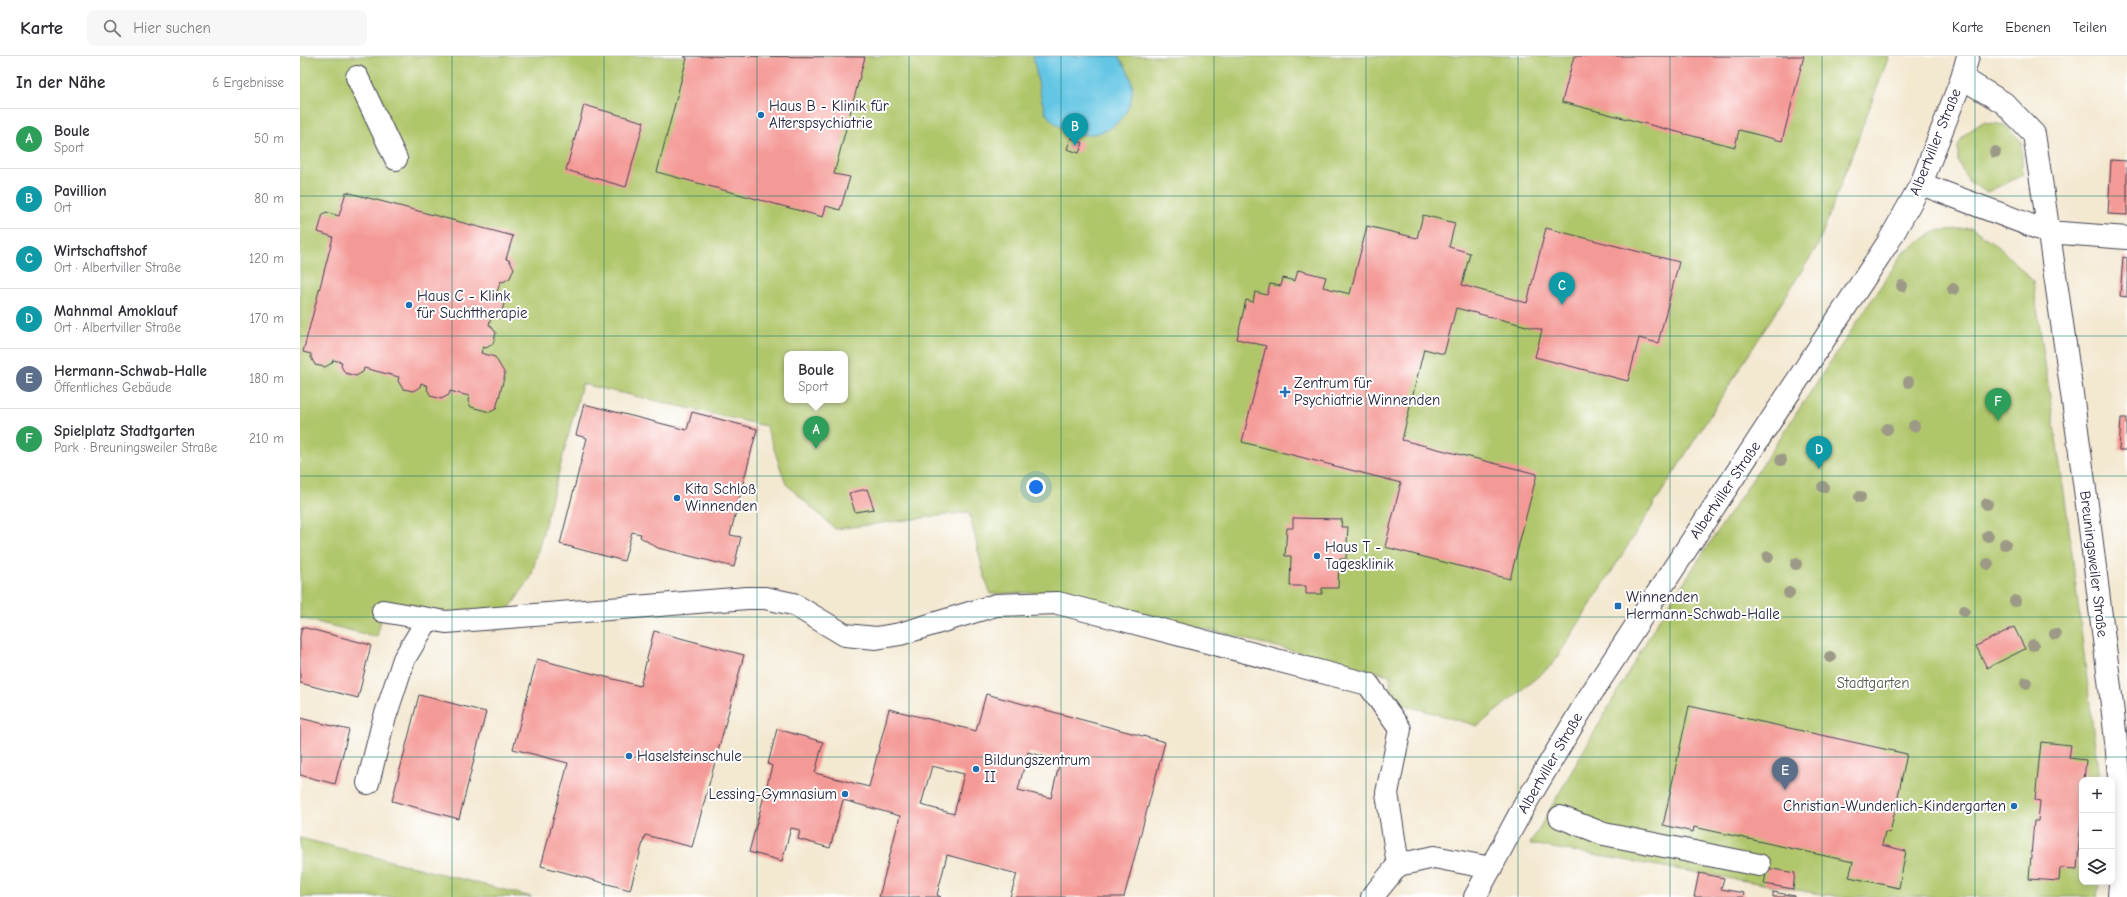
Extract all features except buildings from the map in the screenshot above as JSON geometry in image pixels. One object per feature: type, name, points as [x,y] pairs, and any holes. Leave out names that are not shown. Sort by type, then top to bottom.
[{"type":"street","name":"Albertviller Straße","points":[[1476,897],[1524,806],[1606,670],[1853,298],[1889,241],[1921,184],[1962,78],[1968,56]]},
{"type":"street","points":[[357,77],[396,159]]},
{"type":"street","name":"Breuningsweiler Straße","points":[[1962,78],[2004,103],[2034,134],[2089,517],[2120,770],[2124,827],[2119,897]]},
{"type":"street","points":[[1921,184],[2048,232],[2127,238]]},
{"type":"street","points":[[383,610],[446,622],[731,599],[765,598],[793,604],[845,635],[876,638],[900,634],[996,605],[1058,603],[1368,684],[1400,729],[1386,793],[1398,865]]},
{"type":"street","points":[[368,783],[383,723],[404,659],[428,619]]},
{"type":"street","points":[[1560,817],[1604,834],[1759,865]]},
{"type":"street","points":[[1372,897],[1398,865],[1434,857],[1491,868]]},
{"type":"green space","name":"Zentrum für Psychiatrie Winnenden","points":[[300,56],[1889,56],[1818,245],[1553,664],[1478,726],[1391,701],[1390,675],[1056,592],[991,594],[985,579],[969,512],[835,529],[786,484],[766,426],[582,384],[531,577],[503,618],[383,611],[377,637],[300,618]]},
{"type":"green space","points":[[1983,122],[2005,125],[2021,141],[2023,175],[1987,192],[1969,182],[1958,162],[1958,146],[1964,135]]},
{"type":"green space","name":"Stadtgarten","points":[[1972,228],[1999,247],[2033,281],[2068,520],[2099,777],[2079,777],[2079,885],[2099,885],[2097,897],[1838,897],[1530,844],[1658,621],[1903,253],[1935,231]]},
{"type":"green space","points":[[300,838],[532,897],[300,897]]},
{"type":"water","points":[[1033,56],[1118,56],[1130,76],[1132,83],[1132,96],[1128,108],[1121,119],[1112,127],[1101,132],[1089,135],[1076,134],[1062,128],[1046,113],[1040,94]]},
{"type":"place","name":"Haus B - Klinik für Alterspsychiatrie","points":[[761,115]]},
{"type":"place","name":"Pavillion","points":[[1075,146]]},
{"type":"place","name":"Haus C - Klink für Suchttherapie","points":[[409,305]]},
{"type":"place","name":"Wirtschaftshof","points":[[1562,305]]},
{"type":"place","name":"Zentrum für Psychiatrie Winnenden","points":[[1285,392]]},
{"type":"place","name":"Spielplatz Stadtgarten","points":[[1998,421]]},
{"type":"place","name":"Boule","points":[[816,449]]},
{"type":"place","name":"Mahnmal Amoklauf","points":[[1819,469]]},
{"type":"place","name":"Kita Schloß Winnenden","points":[[677,498]]},
{"type":"place","name":"Haus T - Tagesklinik","points":[[1317,556]]},
{"type":"place","name":"Winnenden Hermann-Schwab-Halle","points":[[1618,606]]},
{"type":"place","name":"Haselsteinschule","points":[[629,756]]},
{"type":"place","name":"Bildungszentrum II","points":[[976,769]]},
{"type":"place","name":"Hermann-Schwab-Halle","points":[[1785,790]]},
{"type":"place","name":"Lessing-Gymnasium","points":[[845,794]]},
{"type":"place","name":"Christian-Wunderlich-Kindergarten","points":[[2014,806]]}]
